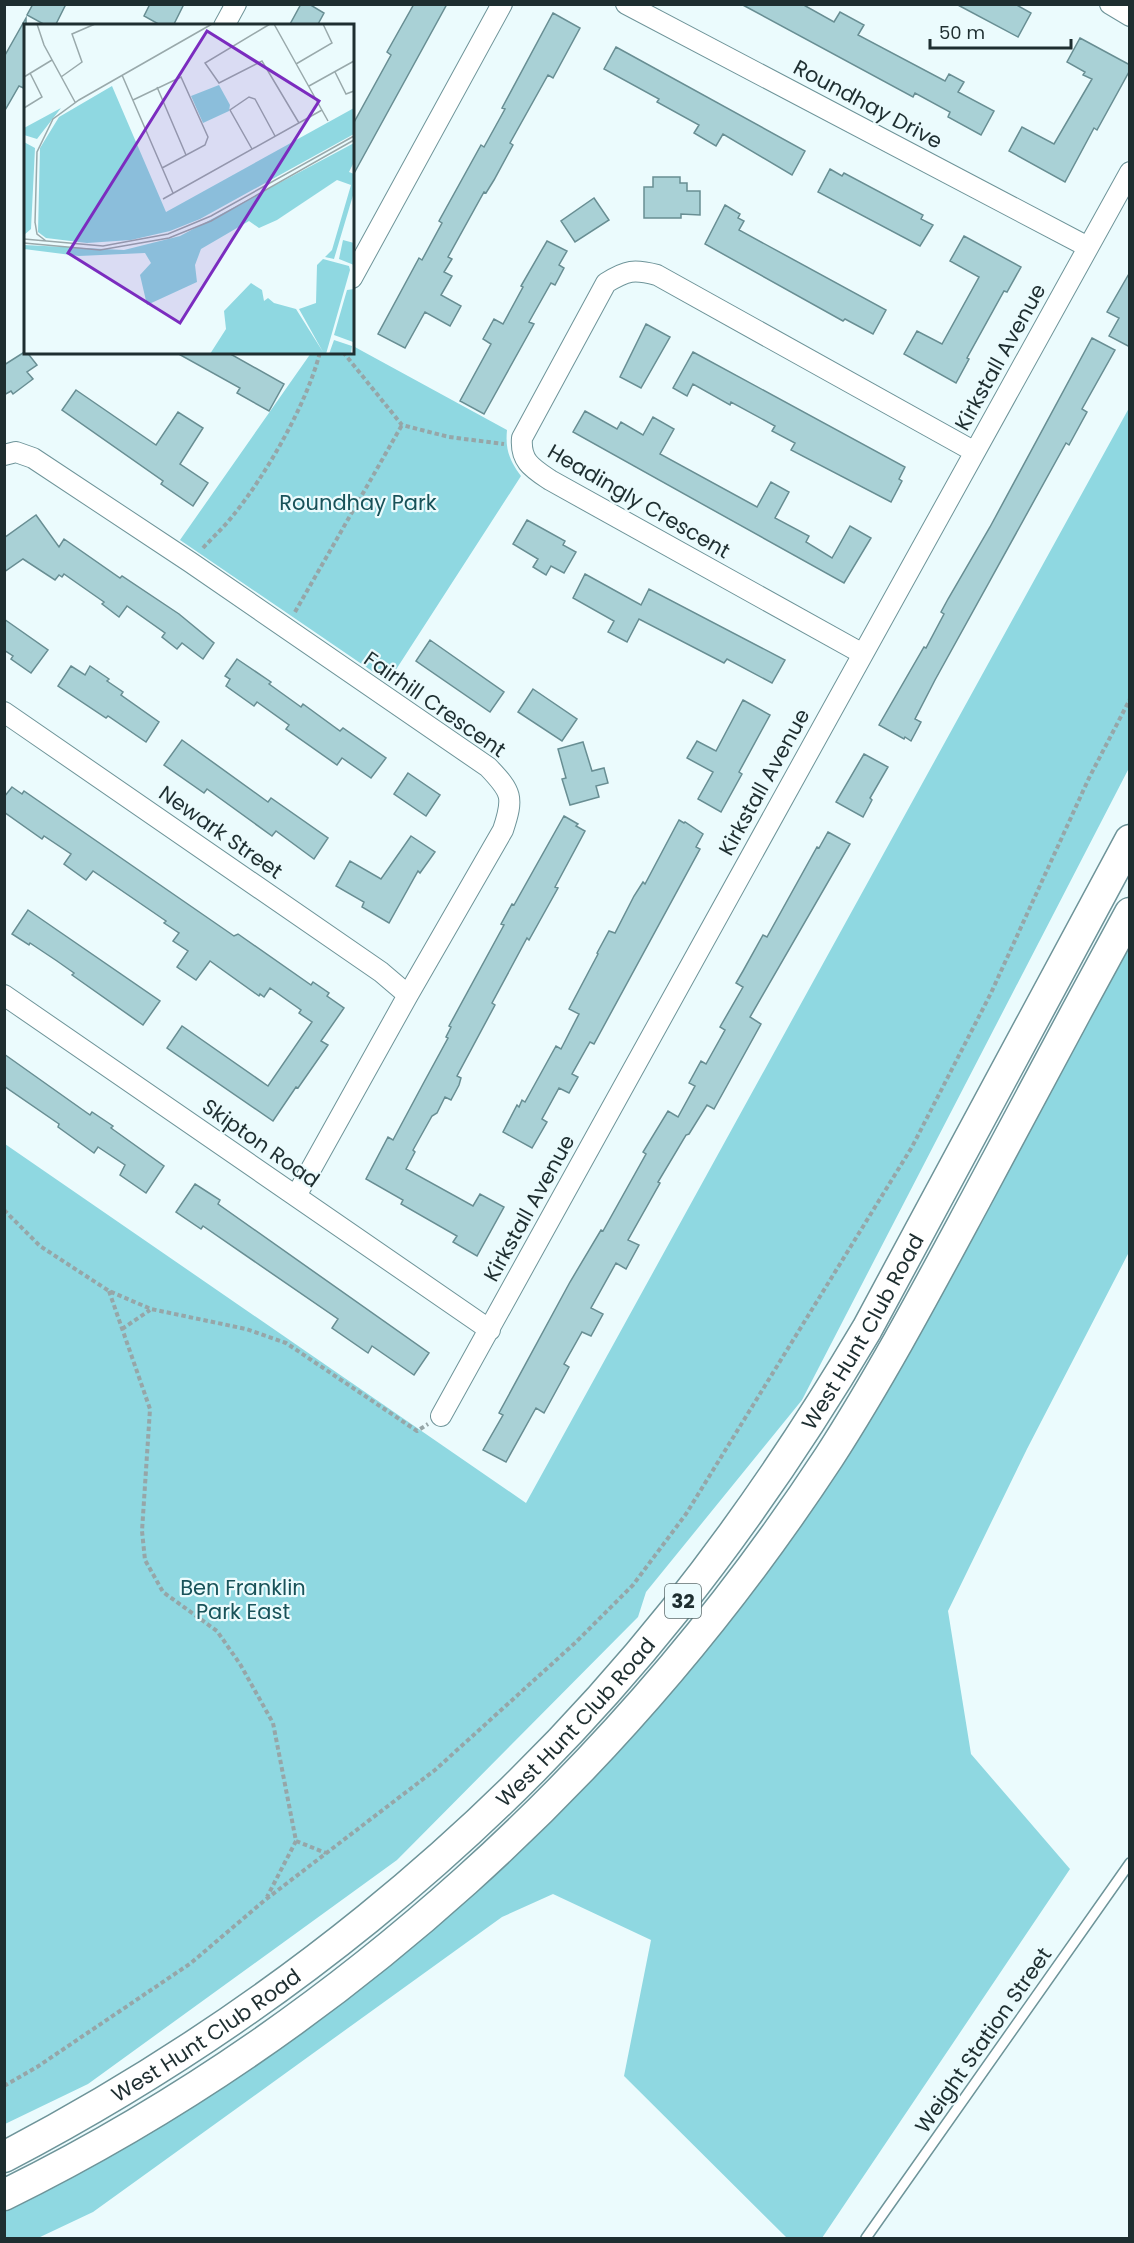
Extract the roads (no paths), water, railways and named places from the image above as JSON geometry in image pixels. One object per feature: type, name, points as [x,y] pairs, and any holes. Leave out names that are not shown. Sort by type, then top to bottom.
[{"type":"main road","name":"West Hunt Club Road","points":[[4,2157],[89,2111],[176,2058],[266,1997],[354,1930],[487,1814],[567,1733],[640,1653],[675,1611],[749,1513],[813,1419],[849,1360],[1130,840]]},
{"type":"main road","name":"West Hunt Club Road","points":[[4,2195],[68,2162],[173,2102],[258,2045],[335,1988],[408,1930],[515,1836],[565,1787],[658,1684],[732,1594],[767,1547],[860,1407],[911,1320],[1130,913]]},
{"type":"street","points":[[225,24],[236,4]]},
{"type":"street","points":[[354,274],[502,4]]},
{"type":"street","name":"Roundhay Drive","points":[[626,4],[1088,247]]},
{"type":"street","points":[[1110,4],[1130,16]]},
{"type":"street","name":"Kirkstall Avenue","points":[[441,1416],[1130,172]]},
{"type":"street","name":"Headingly Crescent","points":[[863,654],[550,480],[529,466],[521,448],[522,438],[606,283],[623,273],[638,270],[657,275],[975,452]]},
{"type":"street","name":"Fairhill Crescent","points":[[4,455],[16,452],[33,458],[190,562],[488,767],[506,786],[511,806],[503,830],[296,1196]]},
{"type":"street","name":"Newark Street","points":[[4,712],[381,972],[408,995]]},
{"type":"street","name":"Skipton Road","points":[[4,995],[490,1330]]},
{"type":"lane","name":"Weight Station Street","points":[[866,2238],[1130,1863]]},
{"type":"park label","name":"Roundhay Park","points":[[358,502]]},
{"type":"park label","name":"Ben Franklin Park East","points":[[243,1599]]}]
